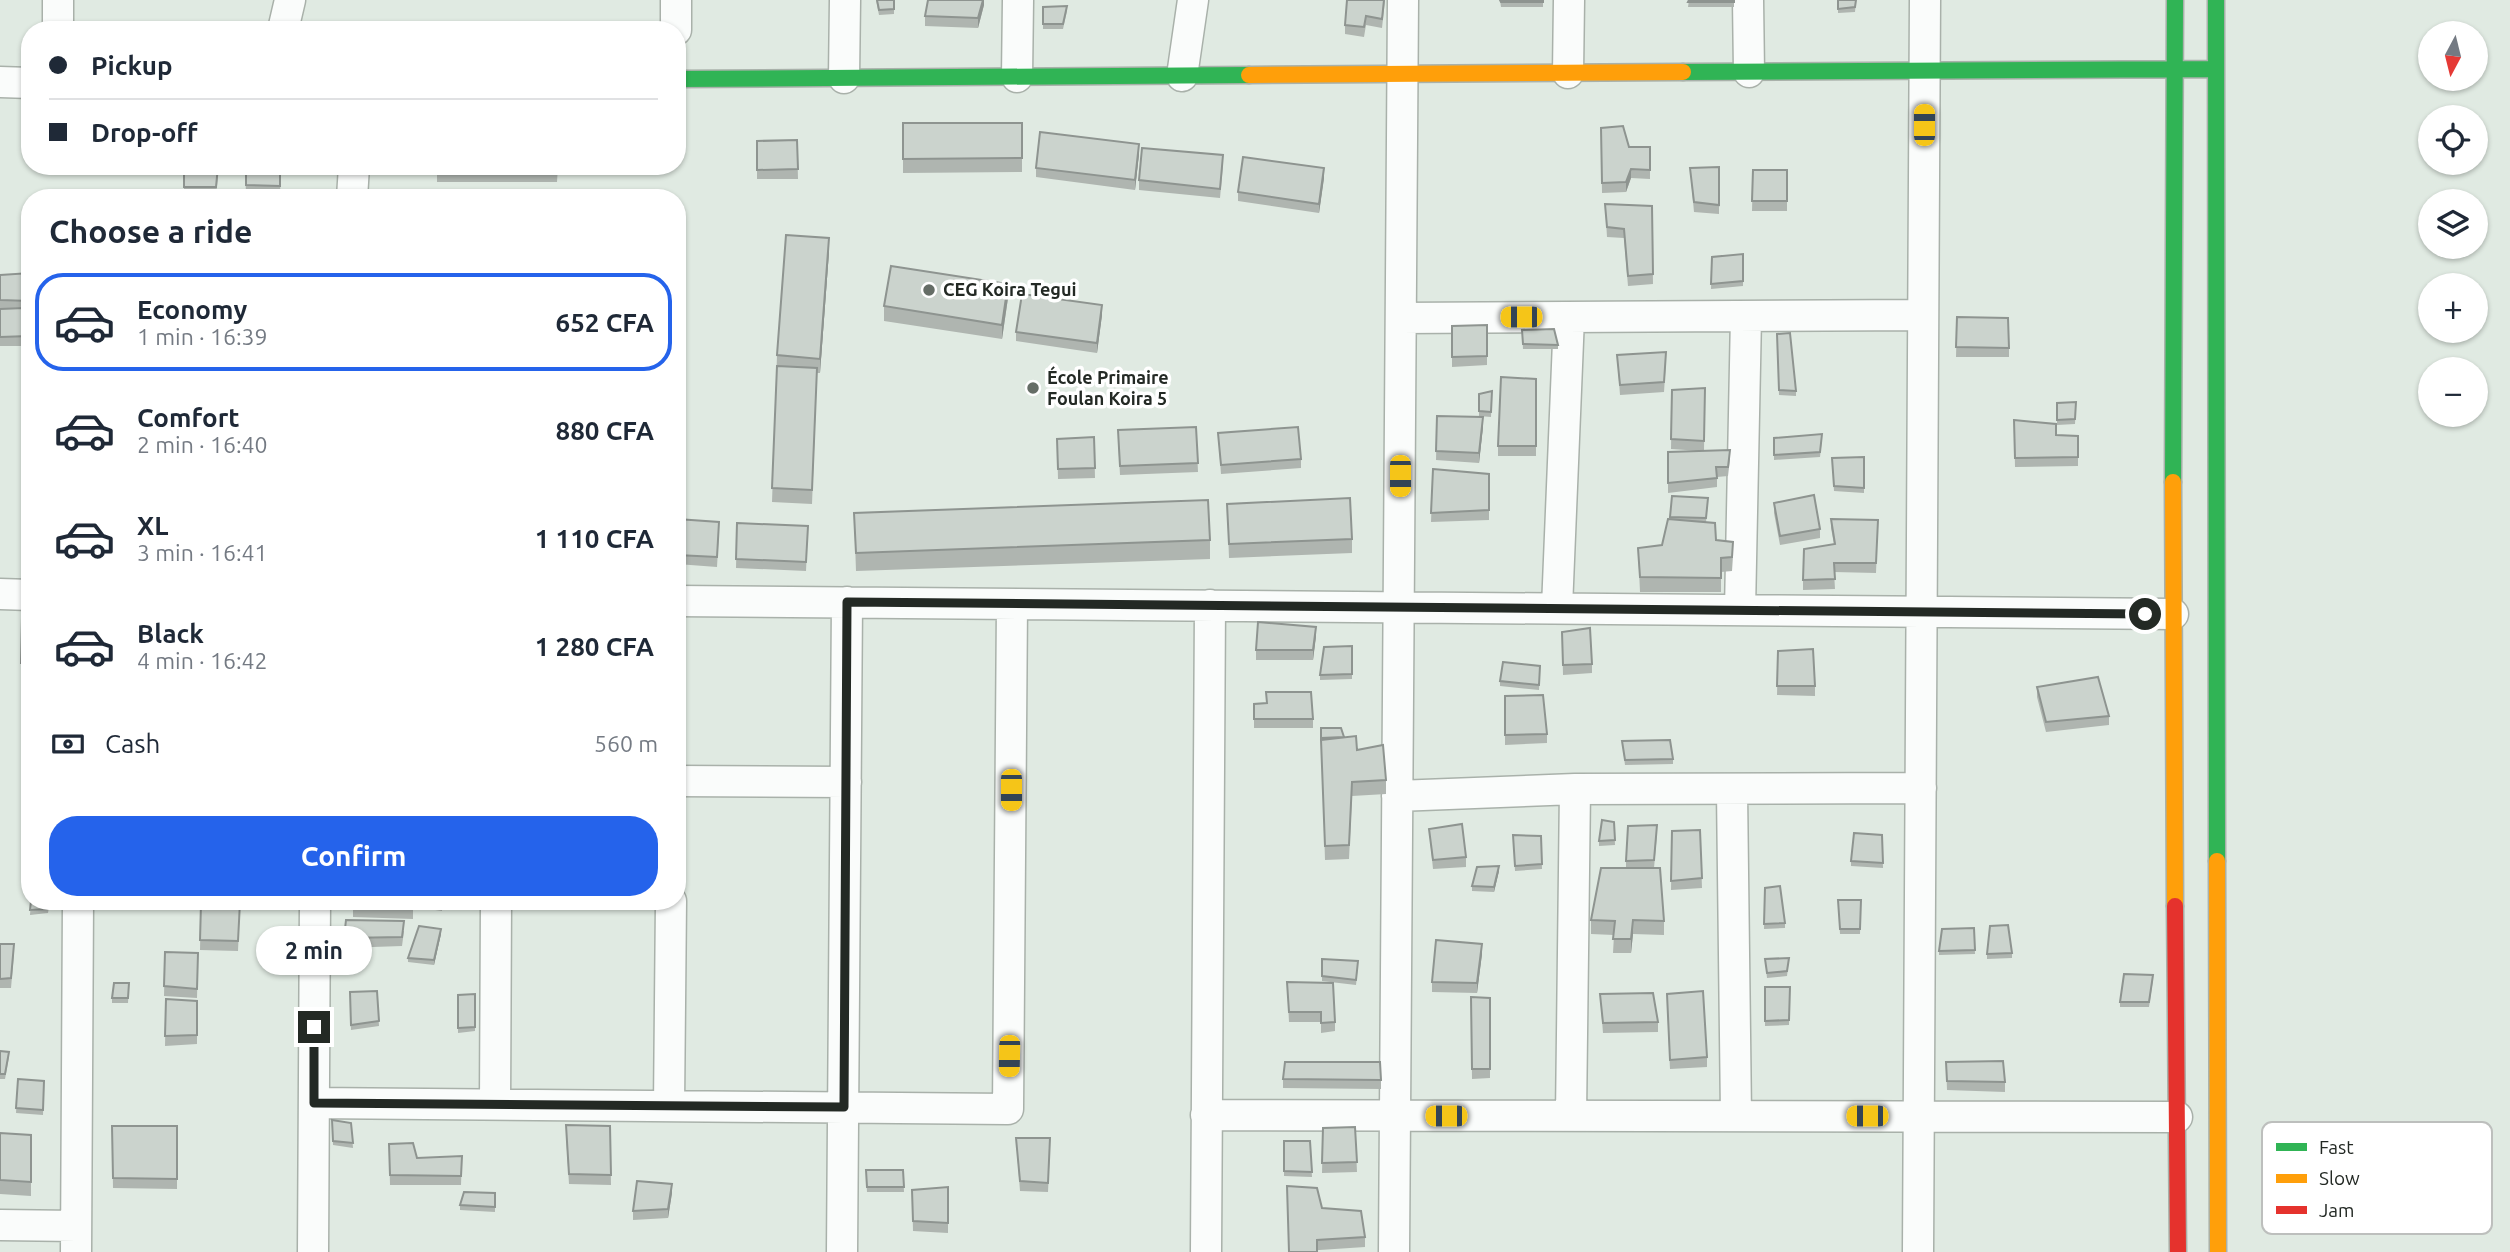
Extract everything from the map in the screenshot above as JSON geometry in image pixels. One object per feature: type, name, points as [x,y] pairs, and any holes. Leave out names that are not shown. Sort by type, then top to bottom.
[{"type":"main road","points":[[2175,0],[2172,614],[2178,1252]]},
{"type":"main road","points":[[2216,0],[2218,1252]]},
{"type":"main road","points":[[686,79],[2215,69]]},
{"type":"street","points":[[58,0],[58,21]]},
{"type":"street","points":[[285,21],[290,0]]},
{"type":"street","points":[[676,0],[676,21]]},
{"type":"street","points":[[844,78],[845,0]]},
{"type":"street","points":[[1017,77],[1018,0]]},
{"type":"street","points":[[1182,76],[1193,0]]},
{"type":"street","points":[[1394,1252],[1403,0]]},
{"type":"street","points":[[1568,73],[1569,0]]},
{"type":"street","points":[[1748,0],[1749,72]]},
{"type":"street","points":[[1918,1252],[1925,0]]},
{"type":"street","points":[[0,82],[21,83]]},
{"type":"street","points":[[1401,318],[1923,315]]},
{"type":"street","points":[[1740,610],[1746,316]]},
{"type":"street","points":[[1558,608],[1569,317]]},
{"type":"street","points":[[0,594],[21,595]]},
{"type":"street","points":[[686,601],[2172,614]]},
{"type":"street","points":[[842,1252],[847,602]]},
{"type":"street","points":[[314,1103],[1008,1109],[1012,604]]},
{"type":"street","points":[[1206,1252],[1210,605]]},
{"type":"street","points":[[686,780],[846,782]]},
{"type":"street","points":[[1397,796],[1575,789],[1732,791],[1921,788]]},
{"type":"street","points":[[1572,1116],[1575,789]]},
{"type":"street","points":[[1732,791],[1736,1116]]},
{"type":"street","points":[[0,1224],[76,1239],[78,910]]},
{"type":"street","points":[[313,1252],[315,910]]},
{"type":"street","points":[[495,1104],[496,910]]},
{"type":"street","points":[[669,1106],[671,910]]},
{"type":"street","points":[[1206,1115],[2177,1116]]},
{"type":"building","points":[[877,0],[894,0],[894,9],[879,10]]},
{"type":"building","points":[[928,0],[983,0],[978,18],[925,16]]},
{"type":"building","points":[[1347,0],[1384,0],[1382,19],[1366,16],[1364,27],[1345,25]]},
{"type":"building","points":[[1500,0],[1543,0],[1543,2],[1501,2]]},
{"type":"building","points":[[1734,0],[1734,2],[1688,2]]},
{"type":"building","points":[[1838,0],[1856,0],[1855,7],[1838,9]]},
{"type":"building","points":[[1067,6],[1063,24],[1043,24],[1043,7]]},
{"type":"building","points":[[903,123],[1022,123],[1022,158],[903,159]]},
{"type":"building","points":[[1623,126],[1629,147],[1650,147],[1650,170],[1631,169],[1626,182],[1602,183],[1601,128]]},
{"type":"building","points":[[1040,132],[1139,144],[1135,180],[1036,168]]},
{"type":"building","points":[[797,140],[798,169],[757,170],[757,141]]},
{"type":"building","points":[[1142,148],[1223,155],[1220,189],[1139,180]]},
{"type":"building","points":[[1243,157],[1324,168],[1319,204],[1238,192]]},
{"type":"building","points":[[1719,167],[1719,205],[1694,202],[1690,168]]},
{"type":"building","points":[[1753,170],[1787,170],[1787,201],[1752,201]]},
{"type":"building","points":[[184,175],[217,175],[216,187],[184,187]]},
{"type":"building","points":[[246,175],[280,175],[280,186],[246,185]]},
{"type":"building","points":[[1605,204],[1652,206],[1653,274],[1628,276],[1624,229],[1607,227]]},
{"type":"building","points":[[786,235],[829,238],[820,359],[777,355]]},
{"type":"building","points":[[1743,254],[1743,281],[1711,284],[1712,257]]},
{"type":"building","points":[[891,266],[1008,284],[1002,325],[884,306]]},
{"type":"building","points":[[21,274],[21,301],[0,300],[0,275]]},
{"type":"building","points":[[1022,294],[1102,305],[1097,343],[1016,332]]},
{"type":"building","points":[[21,308],[21,336],[0,337],[0,309]]},
{"type":"building","points":[[1957,317],[2008,318],[2009,348],[1956,347]]},
{"type":"building","points":[[1487,325],[1487,356],[1452,357],[1452,326]]},
{"type":"building","points":[[1554,329],[1558,345],[1523,344],[1522,330]]},
{"type":"building","points":[[1790,333],[1796,391],[1779,390],[1777,334]]},
{"type":"building","points":[[1666,352],[1664,382],[1620,385],[1617,355]]},
{"type":"building","points":[[777,366],[817,368],[812,490],[772,488]]},
{"type":"building","points":[[1501,377],[1536,379],[1536,446],[1498,446]]},
{"type":"building","points":[[1705,388],[1704,441],[1671,439],[1672,390]]},
{"type":"building","points":[[1492,391],[1491,412],[1479,411],[1479,394]]},
{"type":"building","points":[[2076,402],[2075,419],[2057,420],[2057,403]]},
{"type":"building","points":[[1437,416],[1483,417],[1479,453],[1436,451]]},
{"type":"building","points":[[2014,420],[2056,424],[2056,435],[2078,436],[2078,457],[2015,458]]},
{"type":"building","points":[[1196,427],[1198,463],[1120,466],[1118,430]]},
{"type":"building","points":[[1298,427],[1301,459],[1221,465],[1218,433]]},
{"type":"building","points":[[1822,434],[1820,452],[1774,455],[1774,438]]},
{"type":"building","points":[[1094,437],[1095,468],[1058,469],[1057,439]]},
{"type":"building","points":[[1730,450],[1728,467],[1716,467],[1717,478],[1668,483],[1668,452]]},
{"type":"building","points":[[1864,457],[1864,488],[1834,486],[1832,458]]},
{"type":"building","points":[[1433,469],[1489,474],[1489,510],[1431,513]]},
{"type":"building","points":[[1814,495],[1820,529],[1780,536],[1774,503]]},
{"type":"building","points":[[1672,496],[1708,498],[1706,518],[1670,517]]},
{"type":"building","points":[[1350,498],[1352,539],[1229,544],[1227,504]]},
{"type":"building","points":[[1208,500],[1210,540],[856,553],[854,513]]},
{"type":"building","points":[[1668,519],[1715,523],[1716,540],[1733,542],[1732,557],[1721,558],[1721,578],[1640,577],[1638,548],[1662,545]]},
{"type":"building","points":[[1831,519],[1878,520],[1876,563],[1834,563],[1835,579],[1803,580],[1804,549],[1835,544]]},
{"type":"building","points":[[686,520],[719,522],[717,557],[686,555]]},
{"type":"building","points":[[737,523],[808,526],[806,562],[736,559]]},
{"type":"building","points":[[1258,622],[1316,627],[1313,650],[1256,650]]},
{"type":"building","points":[[1590,628],[1592,664],[1563,665],[1562,632]]},
{"type":"building","points":[[1352,646],[1352,674],[1320,675],[1324,647]]},
{"type":"building","points":[[1813,649],[1815,686],[1777,686],[1778,651]]},
{"type":"building","points":[[1503,662],[1540,666],[1539,685],[1500,681]]},
{"type":"building","points":[[2098,677],[2109,716],[2046,722],[2037,687]]},
{"type":"building","points":[[1266,692],[1311,692],[1313,719],[1254,719],[1254,704],[1267,703]]},
{"type":"building","points":[[1543,695],[1547,734],[1505,735],[1505,696]]},
{"type":"building","points":[[1321,728],[1341,728],[1344,737],[1321,738]]},
{"type":"building","points":[[1356,736],[1357,750],[1383,745],[1386,780],[1352,782],[1349,845],[1325,846],[1321,740]]},
{"type":"building","points":[[1670,740],[1673,759],[1625,760],[1622,741]]},
{"type":"building","points":[[1602,820],[1614,822],[1615,840],[1599,841]]},
{"type":"building","points":[[1462,824],[1466,857],[1433,860],[1429,829]]},
{"type":"building","points":[[1657,825],[1654,860],[1626,861],[1628,826]]},
{"type":"building","points":[[1700,830],[1702,878],[1671,881],[1672,831]]},
{"type":"building","points":[[1854,833],[1882,835],[1883,863],[1851,861]]},
{"type":"building","points":[[1513,835],[1541,836],[1542,864],[1515,866]]},
{"type":"building","points":[[1499,866],[1494,887],[1472,886],[1477,867]]},
{"type":"building","points":[[1601,868],[1660,868],[1664,921],[1633,920],[1631,939],[1613,939],[1615,921],[1591,920]]},
{"type":"building","points":[[1780,886],[1785,923],[1764,924],[1765,888]]},
{"type":"building","points":[[1838,900],[1861,900],[1860,929],[1840,929]]},
{"type":"building","points":[[201,910],[240,910],[238,941],[200,940]]},
{"type":"building","points":[[346,920],[404,921],[402,937],[344,938]]},
{"type":"building","points":[[2008,925],[2012,953],[1987,954],[1990,926]]},
{"type":"building","points":[[419,926],[441,929],[434,960],[408,958]]},
{"type":"building","points":[[1974,928],[1975,950],[1939,951],[1942,929]]},
{"type":"building","points":[[1436,940],[1482,944],[1477,983],[1432,982]]},
{"type":"building","points":[[0,944],[14,944],[11,978],[0,979]]},
{"type":"building","points":[[165,952],[198,953],[197,989],[164,986]]},
{"type":"building","points":[[1789,958],[1787,971],[1767,973],[1765,959]]},
{"type":"building","points":[[1322,959],[1358,961],[1356,980],[1322,976]]},
{"type":"building","points":[[2124,974],[2153,975],[2149,1002],[2120,1002]]},
{"type":"building","points":[[1287,982],[1333,983],[1335,1022],[1321,1023],[1321,1012],[1289,1012]]},
{"type":"building","points":[[114,983],[129,983],[128,998],[112,998]]},
{"type":"building","points":[[1765,987],[1790,987],[1789,1020],[1765,1021]]},
{"type":"building","points":[[377,991],[379,1021],[351,1025],[350,992]]},
{"type":"building","points":[[1703,991],[1707,1057],[1670,1060],[1667,994]]},
{"type":"building","points":[[1653,993],[1658,1022],[1603,1023],[1600,994]]},
{"type":"building","points":[[475,994],[475,1027],[458,1028],[458,995]]},
{"type":"building","points":[[1471,997],[1490,998],[1490,1069],[1472,1069]]},
{"type":"building","points":[[166,999],[197,1001],[197,1035],[165,1036]]},
{"type":"building","points":[[0,1051],[9,1052],[5,1074],[0,1074]]},
{"type":"building","points":[[2003,1061],[2005,1082],[1947,1081],[1946,1062]]},
{"type":"building","points":[[1285,1062],[1380,1062],[1381,1080],[1283,1079]]},
{"type":"building","points":[[18,1079],[44,1081],[43,1110],[16,1108]]},
{"type":"building","points":[[332,1120],[351,1123],[353,1143],[333,1141]]},
{"type":"building","points":[[566,1125],[610,1126],[611,1175],[569,1174]]},
{"type":"building","points":[[112,1126],[177,1126],[177,1179],[113,1178]]},
{"type":"building","points":[[1355,1127],[1357,1162],[1322,1163],[1323,1128]]},
{"type":"building","points":[[0,1133],[31,1135],[31,1182],[0,1180]]},
{"type":"building","points":[[1016,1138],[1050,1138],[1048,1183],[1020,1181]]},
{"type":"building","points":[[1284,1141],[1310,1141],[1312,1172],[1284,1171]]},
{"type":"building","points":[[413,1143],[417,1158],[462,1156],[461,1176],[390,1175],[389,1144]]},
{"type":"building","points":[[866,1170],[903,1170],[904,1187],[867,1187]]},
{"type":"building","points":[[637,1181],[672,1184],[668,1209],[633,1211]]},
{"type":"building","points":[[1287,1186],[1317,1188],[1322,1208],[1361,1211],[1365,1237],[1317,1240],[1317,1252],[1289,1252]]},
{"type":"building","points":[[948,1187],[948,1223],[913,1221],[912,1190]]},
{"type":"building","points":[[464,1192],[495,1193],[495,1207],[460,1205]]},
{"type":"traffic: fast","points":[[2173,482],[2175,0]]},
{"type":"traffic: fast","points":[[2216,0],[2217,861]]},
{"type":"traffic: fast","points":[[1683,72],[2215,69]]},
{"type":"traffic: fast","points":[[686,79],[1249,75]]},
{"type":"traffic: slow","points":[[1249,75],[1683,72]]},
{"type":"traffic: slow","points":[[2173,482],[2175,906]]},
{"type":"traffic: slow","points":[[2217,861],[2218,1252]]},
{"type":"traffic: jam","points":[[2175,906],[2178,1252]]},
{"type":"place","name":"CEG Koira Tegui","points":[[929,290]]},
{"type":"place","name":"École Primaire Foulan Koira 5","points":[[1033,388]]},
{"type":"route","points":[[314,1027],[314,1103],[844,1107],[847,602],[2145,614]]}]
